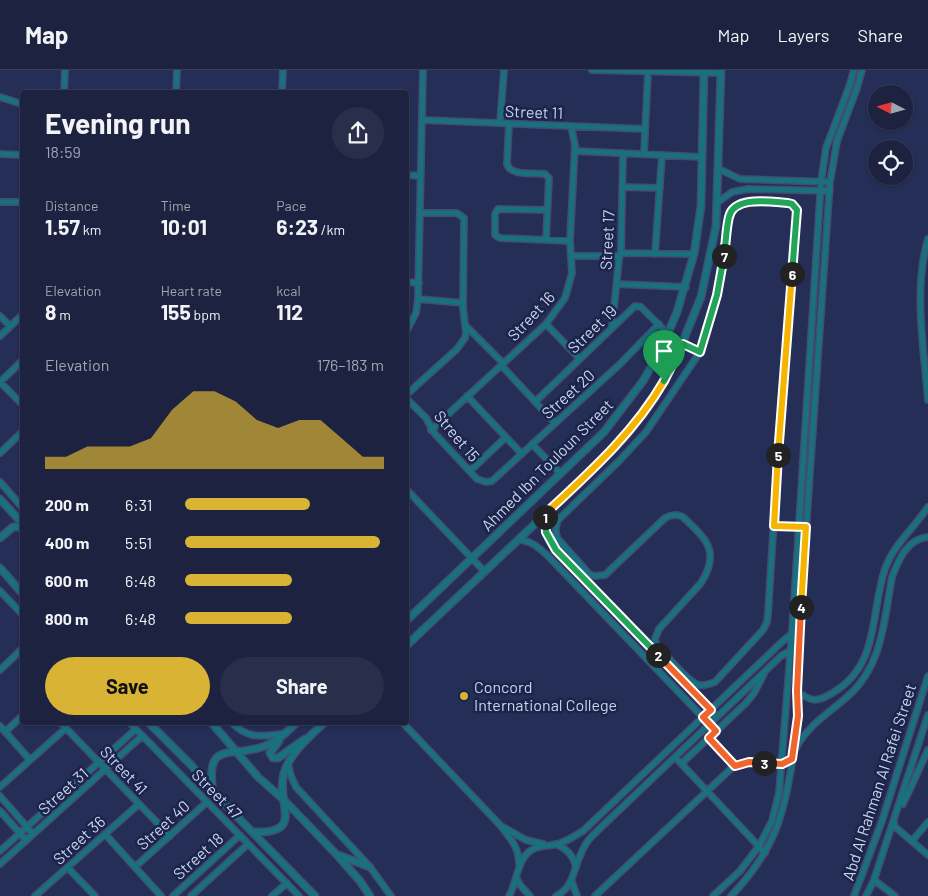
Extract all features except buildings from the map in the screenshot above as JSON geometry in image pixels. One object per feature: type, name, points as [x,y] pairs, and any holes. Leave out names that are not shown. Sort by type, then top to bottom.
[{"type":"street","points":[[64,90],[65,70]]},
{"type":"street","points":[[176,90],[177,70]]},
{"type":"street","points":[[282,90],[283,70]]},
{"type":"street","points":[[409,326],[416,313],[418,299],[423,70]]},
{"type":"street","points":[[500,123],[504,70]]},
{"type":"street","points":[[592,70],[648,72],[721,71]]},
{"type":"street","points":[[713,896],[740,871],[759,846],[772,821],[779,793],[791,650],[820,190],[826,148],[850,87],[854,70]]},
{"type":"street","points":[[731,896],[748,879],[765,853],[776,832],[784,810],[798,716],[798,647],[830,182],[838,141],[858,88],[862,70]]},
{"type":"street","name":"Ahmed Ibn Touloun Street","points":[[409,618],[604,432],[643,381],[668,334],[686,287],[694,254],[701,206],[704,71]]},
{"type":"street","name":"Ahmed Ibn Touloun Street","points":[[409,643],[625,437],[662,385],[683,344],[709,265],[718,202],[721,71]]},
{"type":"street","points":[[644,154],[648,72]]},
{"type":"street","points":[[0,97],[20,103]]},
{"type":"street","name":"Street 11","points":[[422,120],[645,129]]},
{"type":"street","points":[[509,123],[507,167],[514,172],[547,175],[549,178],[546,240]]},
{"type":"street","name":"Street 16","points":[[432,430],[546,324],[561,305],[568,290],[572,274],[570,241],[575,151],[571,126]]},
{"type":"street","points":[[575,151],[702,157]]},
{"type":"street","name":"Street 17","points":[[612,328],[620,255],[623,153]]},
{"type":"street","points":[[0,154],[20,155]]},
{"type":"street","points":[[655,254],[662,155]]},
{"type":"street","points":[[719,169],[740,179],[830,182]]},
{"type":"street","points":[[409,175],[421,176]]},
{"type":"street","points":[[740,179],[740,190]]},
{"type":"street","points":[[797,181],[801,186],[800,190]]},
{"type":"street","points":[[622,187],[660,188]]},
{"type":"street","points":[[718,202],[732,192],[740,190],[830,191]]},
{"type":"street","points":[[0,202],[20,202]]},
{"type":"street","points":[[744,202],[792,204],[795,206],[797,214],[782,397],[774,526],[768,614],[765,626],[715,682],[707,685],[699,685],[690,680],[656,644],[655,639],[660,629],[706,575],[710,557],[706,539],[684,517],[671,515],[665,518],[605,576],[599,577],[589,574],[558,540],[555,533],[558,520],[646,432],[700,352],[717,295],[730,212],[734,207],[744,202]]},
{"type":"street","points":[[547,210],[499,208],[495,214],[494,232],[498,237],[570,241]]},
{"type":"street","points":[[409,393],[462,344],[466,332],[463,303],[464,218],[457,213],[420,213]]},
{"type":"street","points":[[928,240],[922,264],[921,292],[928,400]]},
{"type":"street","points":[[572,256],[694,254]]},
{"type":"street","points":[[409,282],[418,283]]},
{"type":"street","points":[[617,284],[686,287]]},
{"type":"street","points":[[418,299],[463,303]]},
{"type":"street","name":"Street 19","points":[[535,402],[636,306],[642,307],[668,334]]},
{"type":"street","points":[[0,316],[10,326]]},
{"type":"street","points":[[0,336],[20,317]]},
{"type":"street","points":[[546,324],[580,359]]},
{"type":"street","name":"Street 20","points":[[492,481],[620,364],[659,324]]},
{"type":"street","points":[[465,325],[555,423]]},
{"type":"street","points":[[683,344],[700,352]]},
{"type":"street","points":[[20,363],[0,382],[20,402]]},
{"type":"street","points":[[467,396],[522,454]]},
{"type":"street","name":"Street 15","points":[[409,400],[426,418],[432,430],[470,471],[480,480],[492,481]]},
{"type":"street","points":[[0,453],[20,434]]},
{"type":"street","points":[[470,471],[506,437]]},
{"type":"street","points":[[532,444],[561,474]]},
{"type":"street","points":[[0,482],[20,505]]},
{"type":"street","points":[[409,492],[485,572]]},
{"type":"street","points":[[0,499],[20,521]]},
{"type":"street","points":[[797,691],[806,698],[816,701],[824,699],[843,686],[860,666],[871,641],[885,569],[892,553],[902,538],[928,506]]},
{"type":"street","points":[[545,514],[546,532],[556,550],[717,717]]},
{"type":"street","points":[[774,526],[806,527]]},
{"type":"street","points":[[0,538],[13,527],[20,527]]},
{"type":"street","points":[[793,753],[801,738],[812,726],[846,697],[867,674],[875,660],[880,645],[892,577],[896,566],[901,556],[914,541],[928,537]]},
{"type":"street","points":[[518,540],[533,543],[548,556],[716,731]]},
{"type":"street","points":[[0,568],[20,591]]},
{"type":"street","points":[[0,591],[20,612]]},
{"type":"street","points":[[500,825],[518,837],[544,844],[555,844],[570,839],[583,831],[792,633],[800,631]]},
{"type":"street","points":[[556,896],[562,893],[572,882],[584,847],[593,835],[781,656],[798,647]]},
{"type":"street","points":[[0,669],[20,651]]},
{"type":"street","points":[[682,763],[754,693],[766,671]]},
{"type":"street","name":"Abd Al Rahman Al Rafei Street","points":[[854,896],[882,821],[928,676]]},
{"type":"street","name":"Abd Al Rahman Al Rafei Street","points":[[866,896],[874,880],[893,825],[928,716]]},
{"type":"street","points":[[5,732],[20,718]]},
{"type":"street","name":"Street 41","points":[[63,725],[170,836]]},
{"type":"street","name":"Street 47","points":[[132,725],[299,896]]},
{"type":"street","points":[[151,725],[192,766],[213,792],[315,896]]},
{"type":"street","points":[[213,725],[258,777],[284,800],[337,855],[360,881],[370,896]]},
{"type":"street","points":[[234,725],[241,731],[255,736],[284,734]]},
{"type":"street","points":[[213,792],[211,777],[212,765],[215,760],[225,752],[262,747],[270,744],[294,725]]},
{"type":"street","points":[[284,734],[271,751],[270,755],[273,758],[278,758],[322,725]]},
{"type":"street","points":[[405,725],[514,842],[519,867],[517,879],[509,896]]},
{"type":"street","points":[[0,726],[30,760]]},
{"type":"street","points":[[0,787],[66,728]]},
{"type":"street","name":"Street 31","points":[[0,851],[136,729]]},
{"type":"street","points":[[253,832],[270,832],[284,824],[287,816],[282,785],[288,764],[316,730]]},
{"type":"street","name":"Street 31","points":[[0,864],[142,736]]},
{"type":"street","points":[[709,738],[735,766]]},
{"type":"street","name":"Abd Al Rahman Al Rafei Street","points":[[893,825],[928,750]]},
{"type":"street","points":[[676,757],[765,853]]},
{"type":"street","points":[[595,896],[735,766],[749,762],[782,764],[792,759]]},
{"type":"street","points":[[923,761],[928,765]]},
{"type":"street","points":[[288,764],[296,787],[370,867],[391,896]]},
{"type":"street","points":[[0,796],[34,834]]},
{"type":"street","name":"Street 40","points":[[135,867],[208,802]]},
{"type":"street","name":"Street 36","points":[[35,896],[139,804]]},
{"type":"street","points":[[0,811],[26,840]]},
{"type":"street","points":[[912,841],[928,823]]},
{"type":"street","points":[[893,825],[928,855]]},
{"type":"street","points":[[105,834],[161,896]]},
{"type":"street","name":"Street 18","points":[[173,896],[240,835]]},
{"type":"street","name":"Street 18","points":[[191,896],[248,844]]},
{"type":"street","points":[[519,867],[524,857],[533,849],[544,844]]},
{"type":"street","points":[[555,844],[569,852],[574,859],[576,867]]},
{"type":"street","points":[[337,855],[370,867]]},
{"type":"street","points":[[67,867],[94,896]]},
{"type":"street","points":[[517,879],[530,896]]},
{"type":"street","points":[[874,880],[896,896]]},
{"type":"street","points":[[572,882],[577,896]]},
{"type":"street","points":[[272,896],[287,883]]},
{"type":"street","points":[[290,896],[295,891]]},
{"type":"place","name":"Concord International College","points":[[464,696]]},
{"type":"route","points":[[744,202],[788,203],[795,206],[797,214],[774,526],[806,527],[798,647],[798,716],[792,759],[782,764],[749,762],[735,766],[709,738],[716,731],[703,717],[711,710],[556,550],[546,532],[545,514],[625,437],[664,381],[683,344],[700,352],[717,295],[730,212],[734,207],[744,202]]}]
